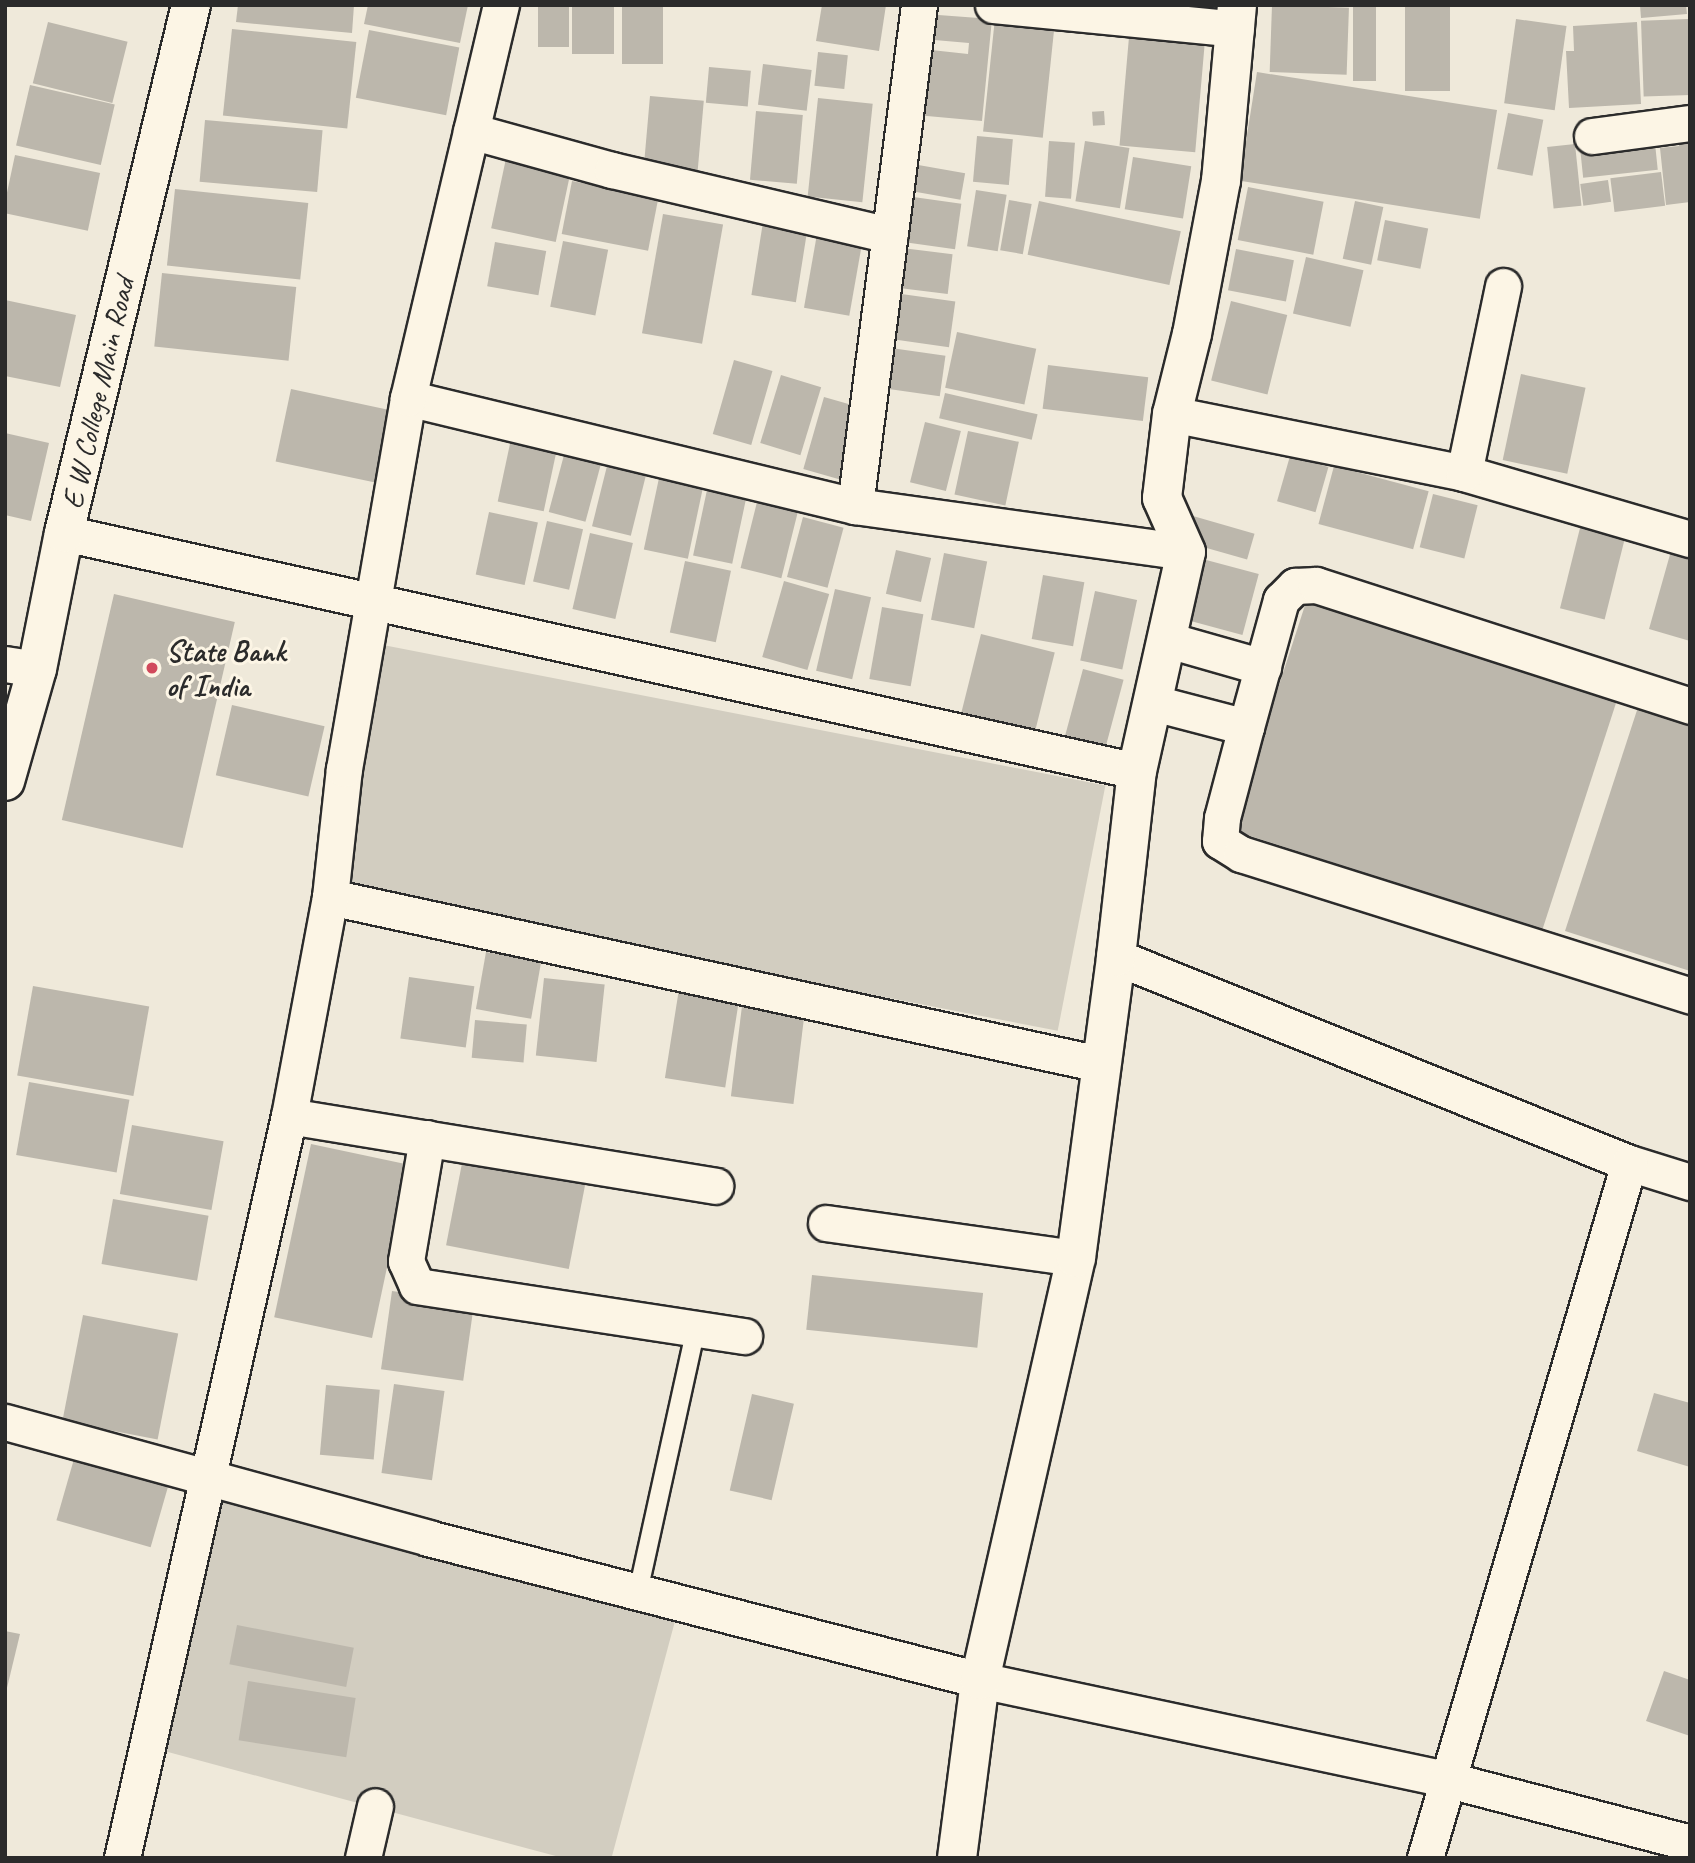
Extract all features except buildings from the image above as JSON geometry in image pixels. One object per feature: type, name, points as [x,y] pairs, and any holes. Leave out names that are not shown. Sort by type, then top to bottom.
[{"type":"street","name":"E W College Main Road","points":[[5,781],[21,667],[64,533],[191,5]]},
{"type":"street","points":[[122,1858],[289,1116],[330,897],[344,769],[408,398],[501,5]]},
{"type":"street","points":[[855,506],[919,5]]},
{"type":"street","points":[[957,1858],[980,1680],[1076,1258],[1116,957],[1137,771],[1186,552],[1162,498],[1172,414],[1192,334],[1221,180],[1236,17],[993,5]]},
{"type":"street","points":[[1592,136],[1690,123]]},
{"type":"street","points":[[471,131],[612,170],[889,235]]},
{"type":"street","points":[[1464,473],[1503,286]]},
{"type":"street","points":[[408,398],[855,506],[1186,552]]},
{"type":"street","points":[[1172,414],[1464,473],[1690,539]]},
{"type":"street","points":[[64,533],[1137,771]]},
{"type":"street","points":[[1690,706],[1316,585],[1295,586],[1281,600],[1222,818],[1220,841],[1241,854],[1690,996]]},
{"type":"street","points":[[1168,640],[1262,667]]},
{"type":"street","points":[[1154,703],[1246,727]]},
{"type":"street","points":[[330,897],[1100,1063]]},
{"type":"street","points":[[1116,957],[1629,1163],[1690,1182]]},
{"type":"street","points":[[289,1116],[715,1186]]},
{"type":"street","points":[[427,1138],[406,1261],[417,1286],[744,1336]]},
{"type":"street","points":[[1425,1858],[1629,1163]]},
{"type":"street","points":[[826,1223],[1076,1258]]},
{"type":"street","points":[[5,1422],[638,1592],[980,1680],[1446,1779],[1690,1843]]},
{"type":"street","points":[[363,1858],[375,1806]]},
{"type":"lane","points":[[638,1592],[696,1328]]},
{"type":"shaded area","points":[[378,644],[1105,785],[1058,1031],[330,889]]},
{"type":"shaded area","points":[[217,1495],[676,1618],[611,1858],[563,1858],[149,1747]]},
{"type":"place","name":"State Bank of India","points":[[152,668]]}]
